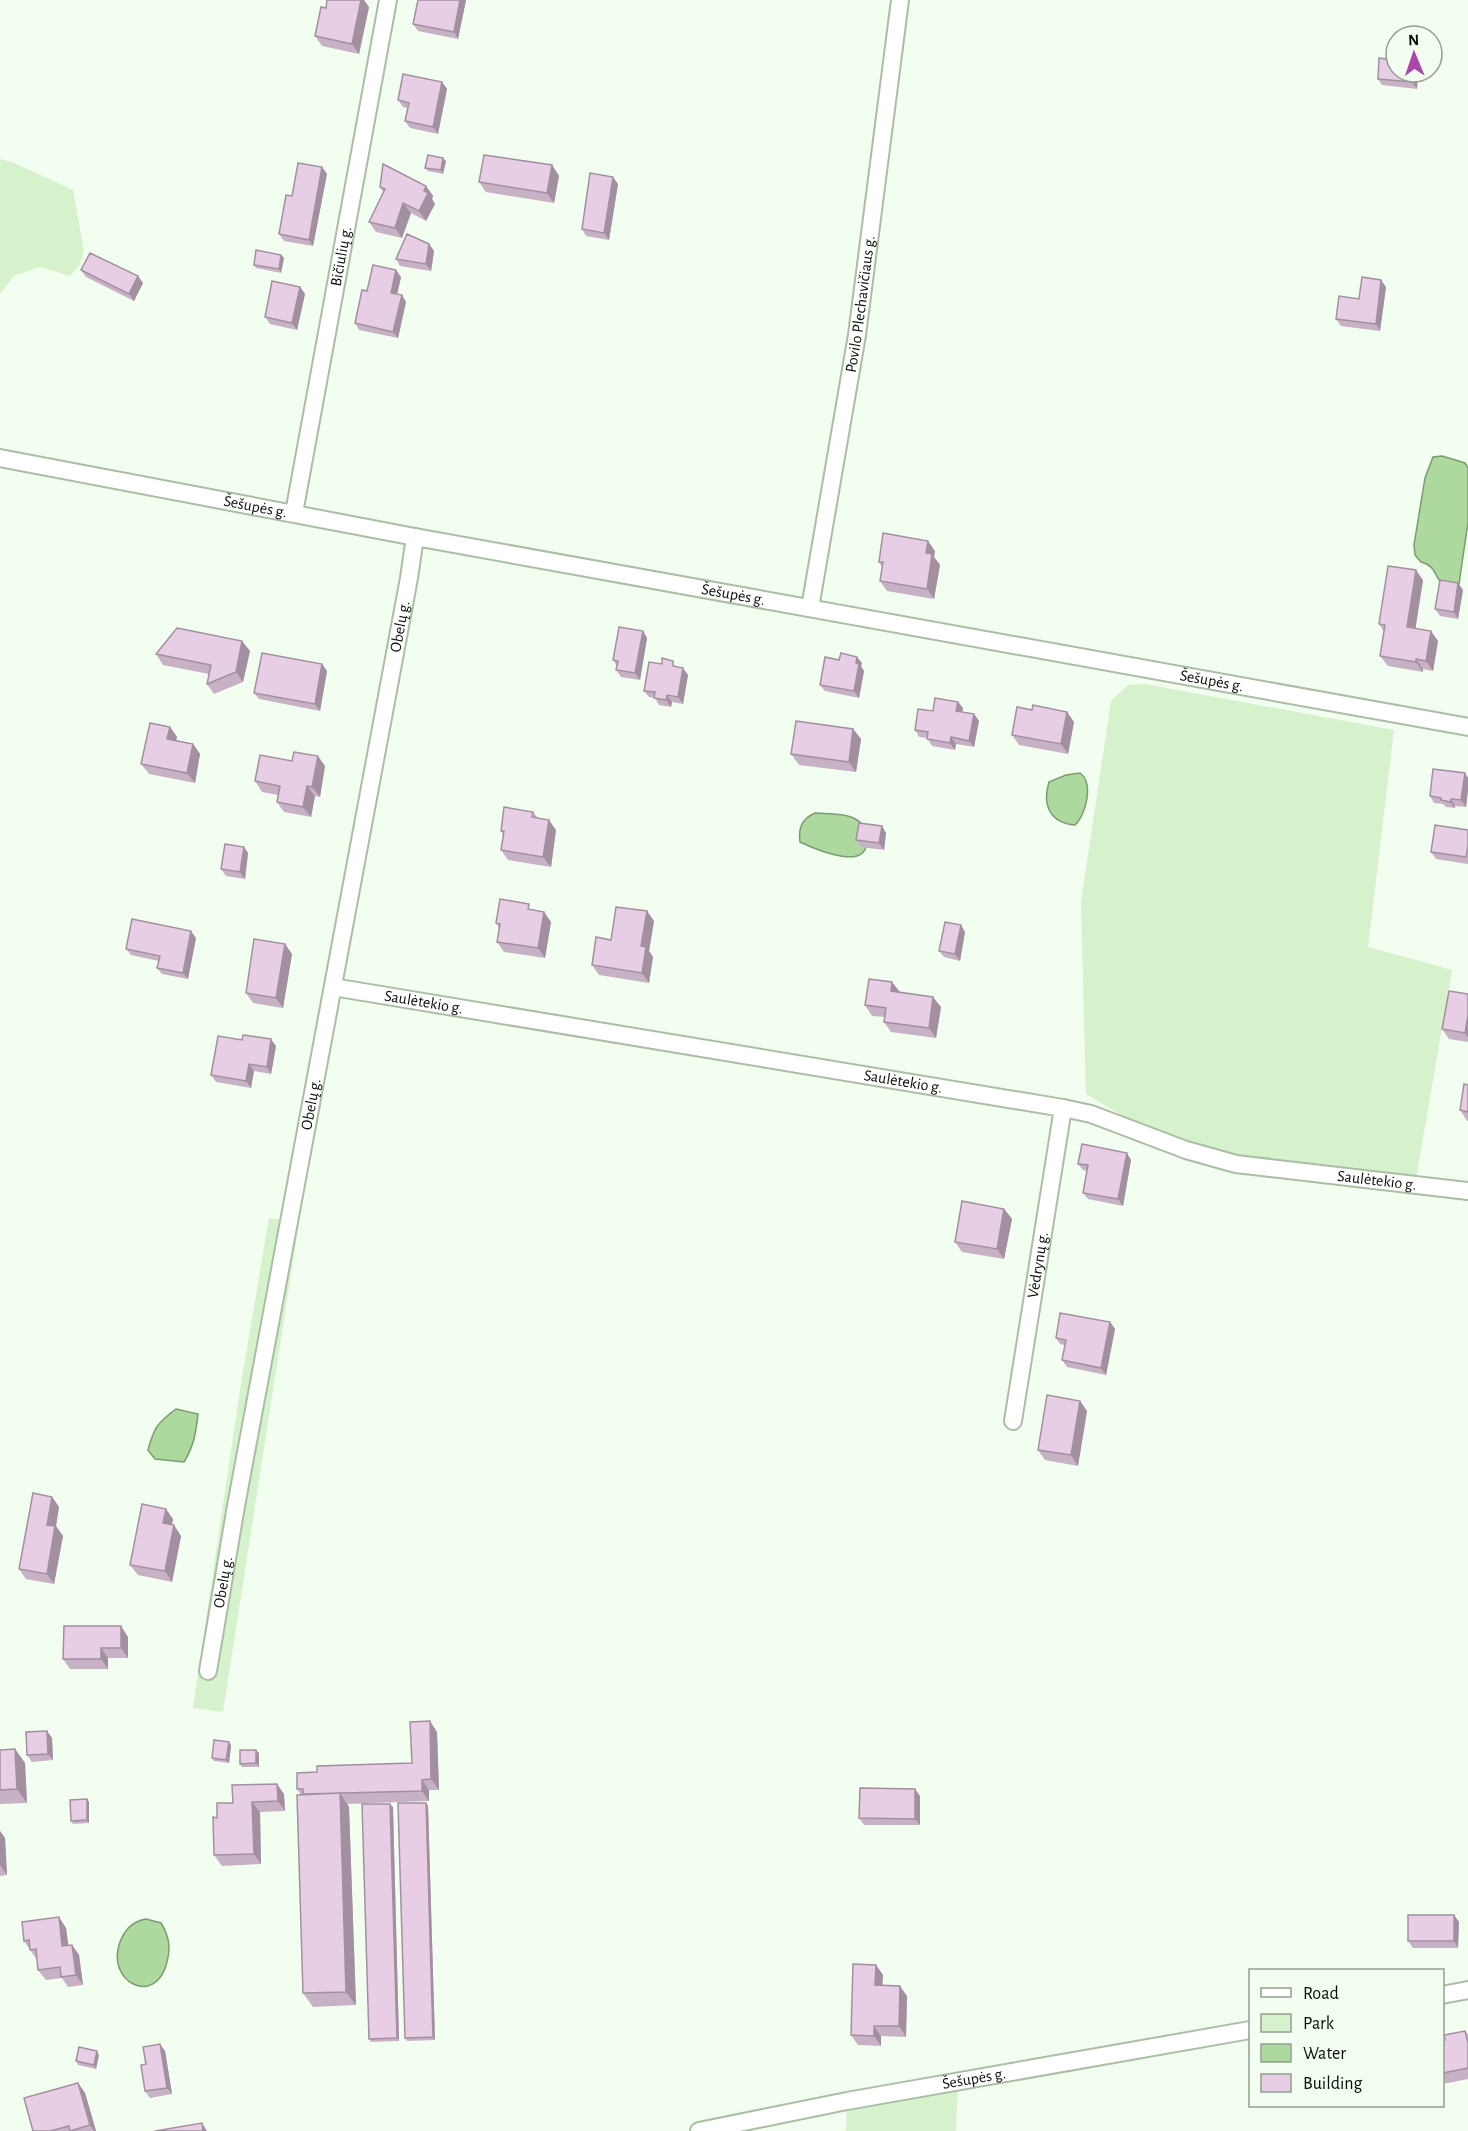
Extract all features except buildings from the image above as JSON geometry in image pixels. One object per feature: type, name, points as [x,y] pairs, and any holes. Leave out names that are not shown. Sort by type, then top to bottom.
[{"type":"street","name":"Bičiulių g.","points":[[294,513],[388,0]]},
{"type":"street","name":"Povilo Plechavičiaus g.","points":[[810,608],[857,335],[900,0]]},
{"type":"street","name":"Šešupės g.","points":[[0,458],[415,537],[1468,727]]},
{"type":"street","name":"Obelų g.","points":[[208,1671],[236,1506],[415,537]]},
{"type":"street","name":"Saulėtekio g.","points":[[333,987],[1063,1108],[1091,1114],[1186,1150],[1236,1164],[1468,1191]]},
{"type":"street","name":"Vėdrynų g.","points":[[1013,1422],[1063,1108]]},
{"type":"street","points":[[1444,1995],[1468,1990]]},
{"type":"street","name":"Šešupės g.","points":[[699,2131],[847,2101],[1249,2030]]},
{"type":"green space","points":[[0,159],[73,190],[84,251],[79,266],[70,276],[40,267],[14,276],[0,294]]},
{"type":"green space","points":[[1145,684],[1394,730],[1368,947],[1452,970],[1415,1185],[1197,1160],[1086,1094],[1081,902],[1111,701],[1128,685]]},
{"type":"green space","points":[[269,1218],[299,1223],[223,1712],[193,1708],[240,1390]]},
{"type":"green space","points":[[958,2082],[956,2131],[846,2131],[847,2101]]},
{"type":"water","points":[[1442,456],[1465,463],[1468,468],[1468,522],[1459,584],[1441,583],[1431,567],[1421,562],[1415,555],[1414,545],[1425,478],[1433,457]]},
{"type":"water","points":[[1080,773],[1087,784],[1085,807],[1075,825],[1066,824],[1054,817],[1050,811],[1047,798],[1049,782],[1066,775]]},
{"type":"water","points":[[815,813],[842,815],[859,822],[866,836],[866,847],[861,854],[853,857],[830,854],[800,842],[802,824]]},
{"type":"water","points":[[176,1409],[198,1414],[190,1450],[184,1462],[155,1459],[148,1450],[152,1436],[160,1422]]},
{"type":"water","points":[[146,1919],[161,1923],[166,1932],[169,1951],[161,1976],[153,1984],[143,1986],[134,1984],[125,1978],[119,1968],[117,1956],[124,1933],[133,1924]]}]
